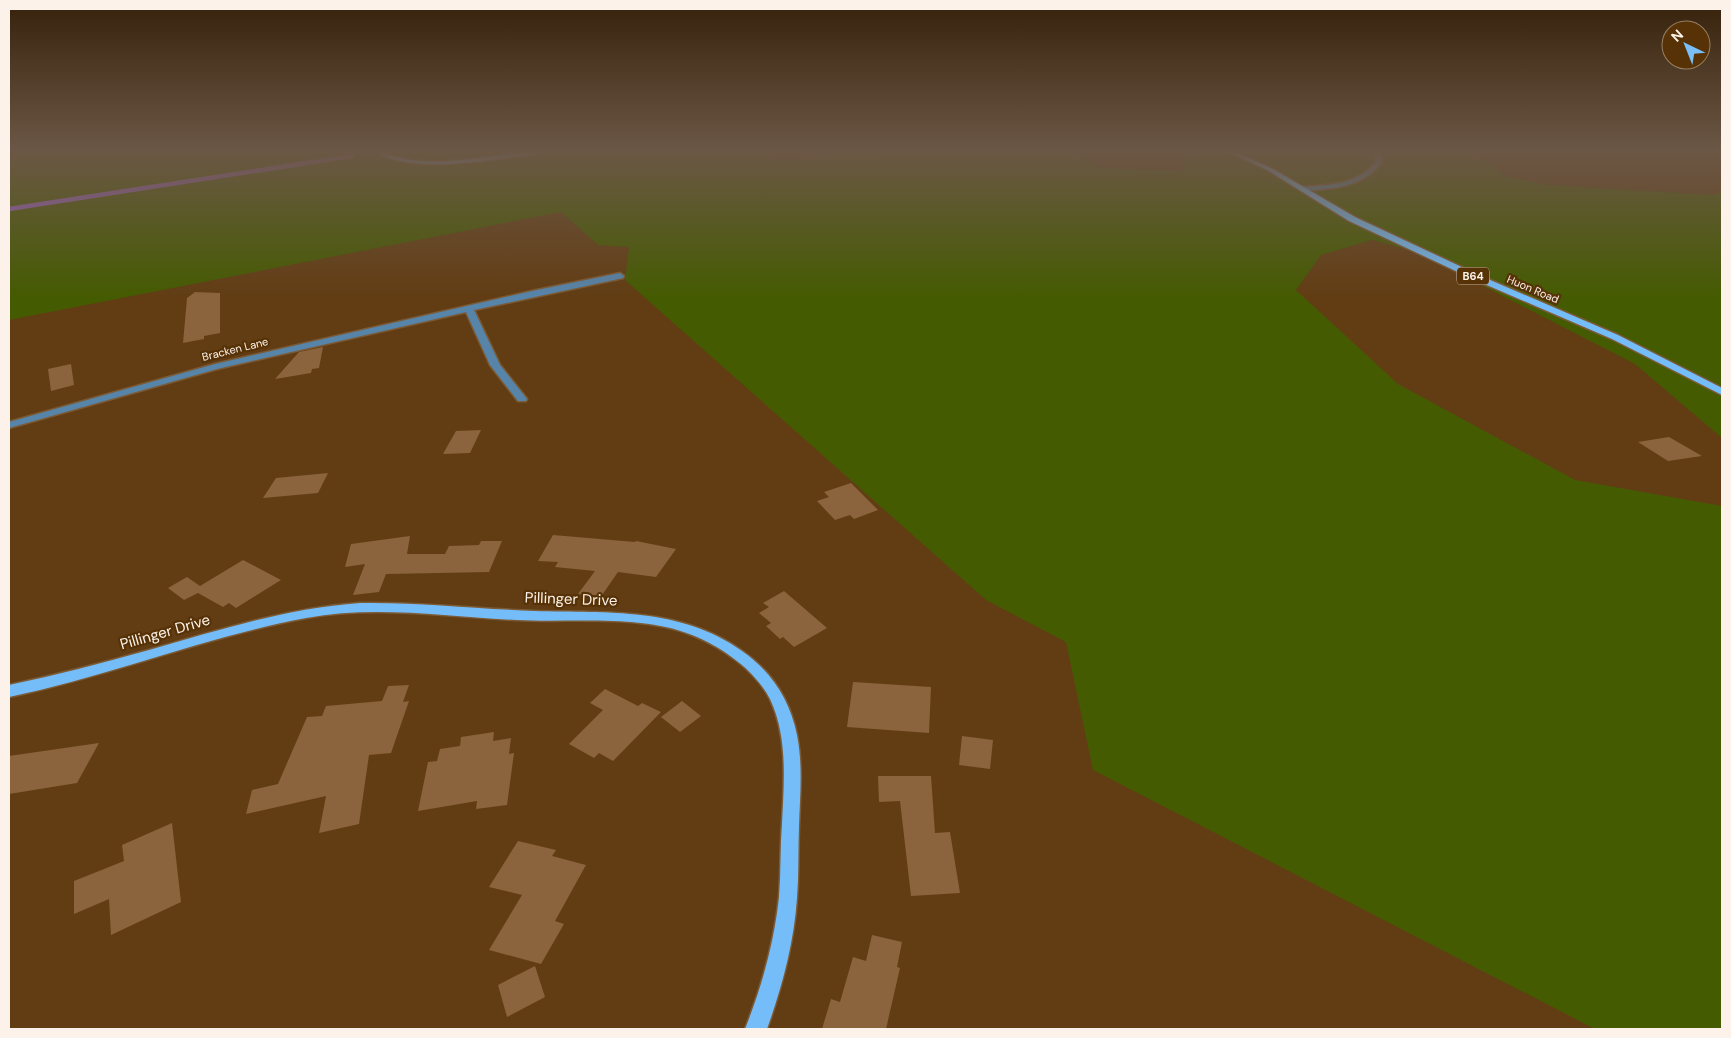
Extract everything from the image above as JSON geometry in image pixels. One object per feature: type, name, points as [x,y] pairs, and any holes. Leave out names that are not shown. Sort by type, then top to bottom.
[{"type":"main road","name":"Huon Road","points":[[1319,199],[1384,234],[1615,337],[1722,392]]},
{"type":"main road","name":"Pillinger Drive","points":[[9,691],[114,665],[242,628],[310,613],[352,608],[426,608],[516,615],[622,618],[652,621],[691,629],[724,647],[750,665],[767,683],[780,707],[789,736],[792,770],[787,906],[775,972],[756,1029]]},
{"type":"street","name":"Bracken Lane","points":[[9,425],[215,367],[620,276]]},
{"type":"street","points":[[469,309],[477,320],[500,372],[519,391],[522,398]]},
{"type":"green space","points":[[9,199],[1722,199],[1722,438],[1635,364],[1425,254],[1372,240],[1321,255],[1296,290],[1398,384],[1575,480],[1722,506],[1722,1029],[1595,1029],[1093,770],[1066,642],[986,600],[625,280],[629,247],[598,245],[561,212],[9,320]]},
{"type":"building","points":[[195,292],[220,293],[220,333],[204,336],[204,339],[183,343],[187,298]]},
{"type":"building","points":[[323,347],[319,368],[312,369],[311,373],[275,379],[299,352]]},
{"type":"building","points":[[71,364],[74,385],[51,391],[48,369]]},
{"type":"building","points":[[481,430],[470,453],[443,454],[456,431]]},
{"type":"building","points":[[1669,437],[1702,456],[1668,461],[1638,442]]},
{"type":"building","points":[[328,473],[318,493],[263,498],[276,478]]},
{"type":"building","points":[[851,483],[878,510],[854,519],[850,515],[835,520],[817,501],[829,497],[824,492]]},
{"type":"building","points":[[553,535],[636,541],[676,549],[656,577],[618,572],[600,598],[578,594],[595,571],[555,567],[558,562],[538,561]]},
{"type":"building","points":[[410,536],[407,554],[445,554],[449,546],[479,545],[481,541],[502,541],[489,572],[386,574],[379,592],[353,595],[365,564],[345,567],[351,544]]},
{"type":"building","points":[[243,560],[281,580],[236,608],[229,603],[223,607],[198,593],[184,600],[168,588],[187,577],[200,586]]},
{"type":"building","points":[[784,591],[827,628],[794,647],[783,637],[780,639],[766,626],[771,623],[759,613],[769,607],[763,603]]},
{"type":"building","points":[[853,682],[931,687],[929,733],[847,727]]},
{"type":"building","points":[[409,685],[403,702],[409,701],[391,753],[369,755],[359,824],[319,833],[326,796],[246,814],[252,790],[278,784],[307,717],[322,716],[326,706],[382,701],[388,686]]},
{"type":"building","points":[[605,689],[638,706],[642,703],[661,712],[613,761],[599,753],[594,758],[569,744],[603,710],[590,703]]},
{"type":"building","points":[[682,701],[701,716],[680,732],[661,717]]},
{"type":"building","points":[[494,732],[493,741],[511,738],[509,754],[514,753],[507,805],[476,809],[477,801],[418,811],[428,762],[437,761],[440,749],[460,746],[461,737]]},
{"type":"building","points":[[962,736],[993,740],[990,769],[959,765]]},
{"type":"building","points":[[99,743],[77,783],[9,794],[9,756]]},
{"type":"building","points":[[878,776],[931,776],[935,833],[950,832],[960,893],[911,896],[900,801],[879,802]]},
{"type":"building","points":[[172,823],[181,902],[111,935],[109,899],[74,914],[74,881],[124,861],[122,845]]},
{"type":"building","points":[[518,841],[556,850],[552,856],[586,865],[555,921],[564,924],[541,964],[489,950],[522,895],[489,887]]},
{"type":"building","points":[[872,935],[902,942],[897,967],[900,968],[886,1029],[822,1029],[831,999],[840,1002],[853,957],[866,961]]},
{"type":"building","points":[[535,966],[545,997],[507,1017],[498,985]]},
{"type":"waterway","points":[[9,209],[71,199]]}]
